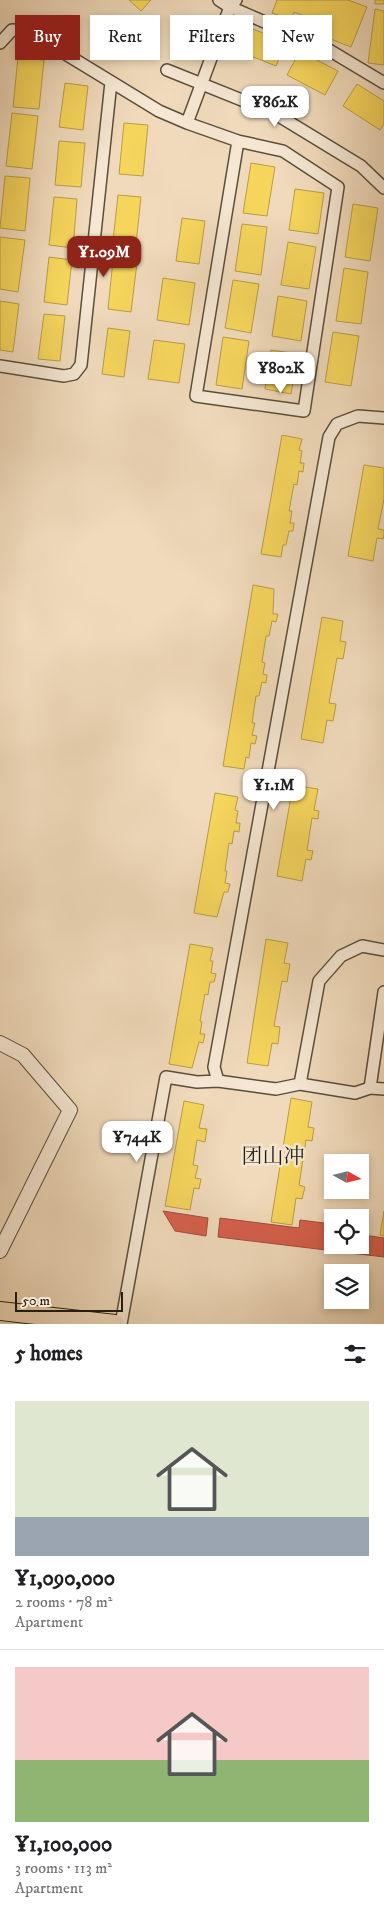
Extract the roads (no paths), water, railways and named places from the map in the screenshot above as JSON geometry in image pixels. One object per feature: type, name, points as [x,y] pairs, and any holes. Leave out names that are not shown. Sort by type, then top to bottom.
[{"type":"main road","points":[[0,1311],[115,1324]]},
{"type":"street","points":[[219,0],[233,4],[329,50],[384,83]]},
{"type":"street","points":[[186,122],[233,4]]},
{"type":"street","points":[[0,43],[12,30],[28,31],[159,111],[238,141],[283,151],[338,188],[304,411],[196,396],[238,141]]},
{"type":"street","points":[[167,70],[274,113],[361,166],[384,188]]},
{"type":"street","points":[[0,366],[64,376],[74,374],[82,365],[110,82]]},
{"type":"street","points":[[218,1080],[214,1067],[329,437],[337,424],[358,416],[384,418]]},
{"type":"street","points":[[300,1084],[319,981],[342,956],[362,946],[384,950]]},
{"type":"street","points":[[370,1088],[384,992]]},
{"type":"street","points":[[0,1043],[23,1055],[70,1110],[0,1251]]},
{"type":"street","points":[[121,1324],[166,1076],[197,1082],[218,1080],[276,1089],[300,1084],[355,1093],[370,1088],[384,1089]]},
{"type":"district","name":"团山冲","points":[[273,1157]]}]
